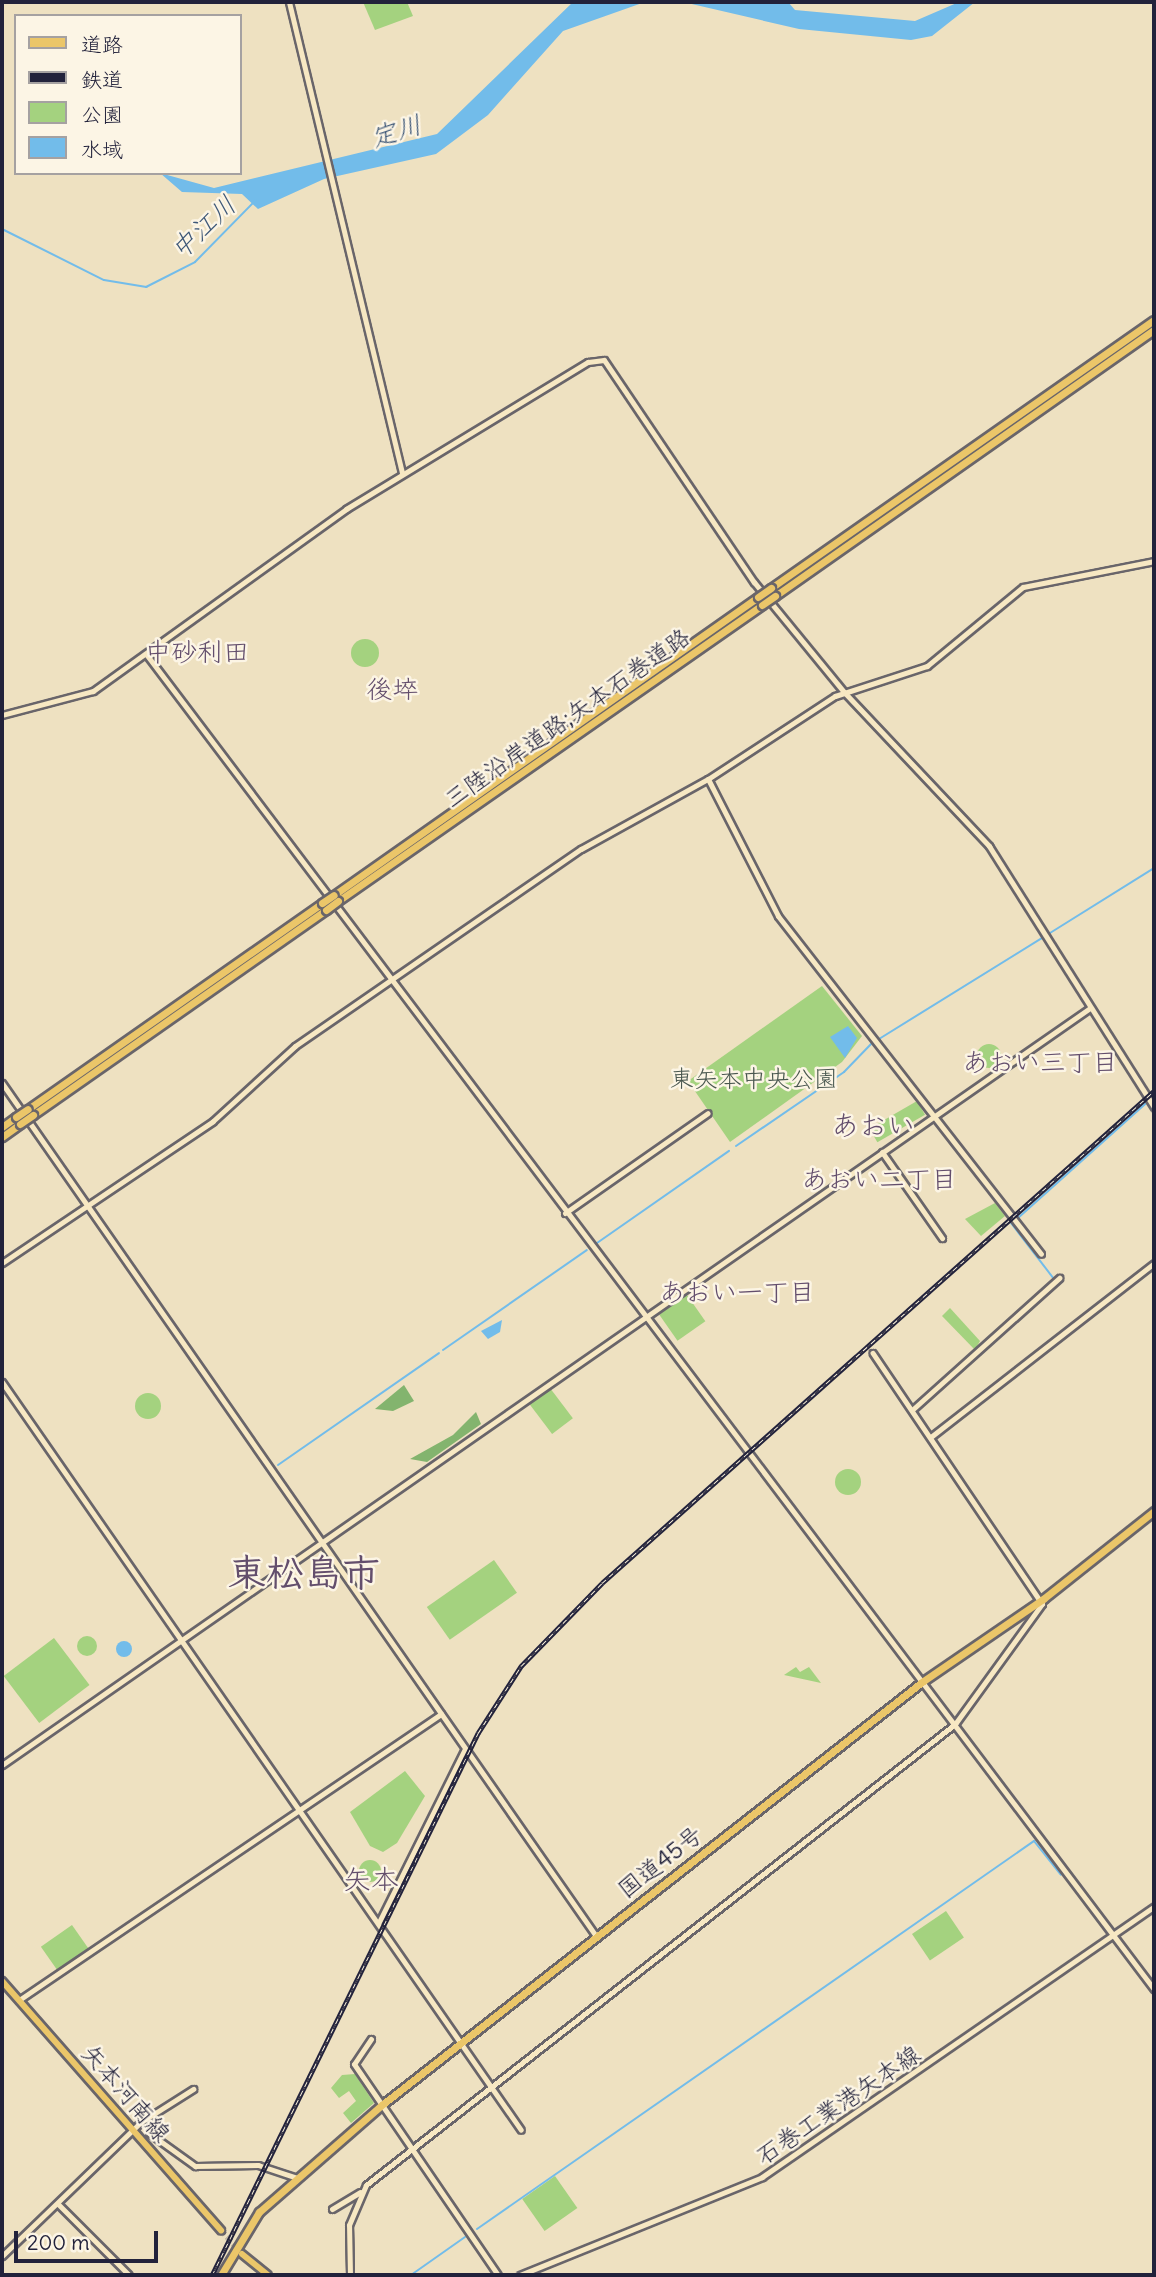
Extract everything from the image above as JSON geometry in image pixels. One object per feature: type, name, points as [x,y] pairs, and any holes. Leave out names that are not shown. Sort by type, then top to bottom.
[{"type":"highway","name":"三陸沿岸道路;矢本石巻道路","points":[[773,592],[1154,320]]},
{"type":"highway","name":"三陸沿岸道路;矢本石巻道路","points":[[2,1137],[30,1112],[760,601],[1154,330]]},
{"type":"highway","name":"三陸沿岸道路;矢本石巻道路","points":[[2,1127],[18,1121]]},
{"type":"highway","name":"国道45号","points":[[221,2275],[244,2229],[297,2178],[383,2104],[922,1682],[1043,1599],[1154,1511]]},
{"type":"main road","name":"矢本河南線","points":[[2,1981],[221,2230]]},
{"type":"main road","points":[[242,2254],[268,2275]]},
{"type":"street","points":[[289,2],[402,473]]},
{"type":"street","points":[[2,715],[78,699],[402,473],[588,362],[604,360],[727,547],[844,692],[977,830],[1154,1107]]},
{"type":"street","points":[[2,1263],[213,1121],[281,1056],[581,849],[708,779],[844,692],[928,666],[1023,587],[1154,561]]},
{"type":"street","points":[[146,654],[389,981],[956,1724],[1154,1989]]},
{"type":"street","points":[[474,777],[479,784]]},
{"type":"street","points":[[708,779],[778,916],[1041,1254]]},
{"type":"street","points":[[2,1765],[1090,1008]]},
{"type":"street","points":[[2,1083],[596,1936]]},
{"type":"street","points":[[565,1213],[708,1113]]},
{"type":"street","points":[[882,1152],[942,1238]]},
{"type":"street","points":[[932,1436],[1154,1263]]},
{"type":"street","points":[[912,1410],[1059,1278]]},
{"type":"street","points":[[332,2208],[360,2192],[956,1724],[1043,1599],[873,1353]]},
{"type":"street","points":[[2,1382],[521,2130]]},
{"type":"street","points":[[19,2000],[441,1714]]},
{"type":"street","points":[[379,1922],[465,1749]]},
{"type":"street","name":"石巻工業港矢本線","points":[[520,2275],[762,2177],[1154,1907]]},
{"type":"street","points":[[370,2039],[356,2052],[356,2067],[498,2275]]},
{"type":"street","points":[[2,2256],[134,2130],[193,2089]]},
{"type":"street","points":[[149,2133],[195,2166],[258,2165],[297,2178]]},
{"type":"street","points":[[350,2275],[349,2225],[360,2192]]},
{"type":"street","points":[[58,2204],[129,2275]]},
{"type":"green space","points":[[363,2],[407,2],[413,16],[375,30]]},
{"type":"green space","points":[[365,639],[375,643],[379,653],[375,663],[365,667],[355,663],[351,653],[355,643]]},
{"type":"green space","name":"東矢本中央公園","points":[[822,986],[862,1036],[842,1062],[730,1142],[688,1081]]},
{"type":"green space","points":[[989,1044],[1000,1051],[1001,1056],[994,1067],[989,1068],[978,1061],[977,1056],[984,1045]]},
{"type":"green space","points":[[917,1101],[925,1115],[877,1142],[869,1128]]},
{"type":"green space","points":[[995,1203],[1005,1216],[981,1236],[965,1219]]},
{"type":"green space","points":[[687,1295],[705,1321],[678,1341],[659,1315]]},
{"type":"green space","points":[[950,1308],[980,1341],[975,1350],[942,1316]]},
{"type":"green space","points":[[404,1385],[414,1401],[393,1411],[375,1409]]},
{"type":"green space","points":[[550,1388],[573,1418],[552,1434],[529,1404]]},
{"type":"green space","points":[[148,1393],[157,1397],[161,1406],[157,1415],[148,1419],[139,1415],[135,1406],[139,1397]]},
{"type":"green space","points":[[476,1412],[481,1424],[427,1462],[410,1459],[453,1435]]},
{"type":"green space","points":[[848,1469],[857,1473],[861,1482],[857,1491],[848,1495],[839,1491],[835,1482],[839,1473]]},
{"type":"green space","points":[[494,1560],[517,1593],[450,1640],[427,1607]]},
{"type":"green space","points":[[87,1636],[94,1639],[97,1646],[94,1653],[87,1656],[80,1653],[77,1646],[80,1639]]},
{"type":"green space","points":[[54,1638],[90,1685],[39,1723],[4,1676]]},
{"type":"green space","points":[[796,1667],[800,1672],[809,1667],[821,1683],[784,1675]]},
{"type":"green space","points":[[405,1771],[425,1796],[397,1843],[383,1852],[370,1846],[350,1812]]},
{"type":"green space","points":[[370,1860],[378,1863],[381,1871],[378,1879],[370,1882],[362,1879],[359,1871],[362,1863]]},
{"type":"green space","points":[[946,1911],[964,1938],[930,1960],[912,1934]]},
{"type":"green space","points":[[72,1925],[91,1952],[60,1974],[41,1947]]},
{"type":"green space","points":[[355,2074],[374,2103],[351,2123],[343,2113],[356,2101],[349,2091],[339,2098],[331,2088],[342,2075]]},
{"type":"green space","points":[[555,2176],[577,2208],[545,2231],[522,2199]]},
{"type":"water","points":[[573,2],[645,2],[563,31],[488,115],[436,154],[324,179],[258,209],[242,194],[182,192],[162,175],[214,188],[437,134]]},
{"type":"water","points":[[683,2],[788,2],[795,10],[915,21],[959,2],[975,2],[932,36],[911,40],[799,29]]},
{"type":"water","points":[[848,1026],[857,1038],[845,1058],[830,1037]]},
{"type":"water","points":[[502,1320],[500,1332],[488,1339],[481,1331]]},
{"type":"water","points":[[124,1641],[130,1643],[130,1655],[124,1657],[118,1655],[116,1649],[118,1643]]},
{"type":"waterway","name":"中江川","points":[[2,229],[104,280],[146,287],[195,262],[256,200]]},
{"type":"waterway","points":[[1050,933],[1154,868]]},
{"type":"waterway","points":[[879,1039],[1042,938]]},
{"type":"waterway","points":[[736,1146],[844,1072],[872,1043]]},
{"type":"waterway","points":[[1018,1218],[1146,1103]]},
{"type":"waterway","points":[[597,1243],[729,1151]]},
{"type":"waterway","points":[[1011,1223],[1054,1279]]},
{"type":"waterway","points":[[443,1350],[587,1250]]},
{"type":"waterway","points":[[278,1465],[439,1353]]},
{"type":"waterway","points":[[477,2229],[1034,1841],[1061,1875]]},
{"type":"waterway","points":[[411,2275],[465,2237]]},
{"type":"tunnel","points":[[221,2230],[242,2254]]},
{"type":"railway","points":[[212,2275],[478,1733],[521,1666],[602,1583],[1154,1091]]},
{"type":"district","name":"中砂利田","points":[[197,652]]},
{"type":"district","name":"後埣","points":[[392,689]]},
{"type":"district","name":"あおい三丁目","points":[[1040,1062]]},
{"type":"district","name":"あおい","points":[[873,1125]]},
{"type":"district","name":"あおい二丁目","points":[[879,1179]]},
{"type":"district","name":"あおい一丁目","points":[[737,1292]]},
{"type":"district","name":"東松島市","points":[[304,1573]]},
{"type":"district","name":"矢本","points":[[371,1879]]},
{"type":"water label","name":"定川","points":[[396,131]]}]
